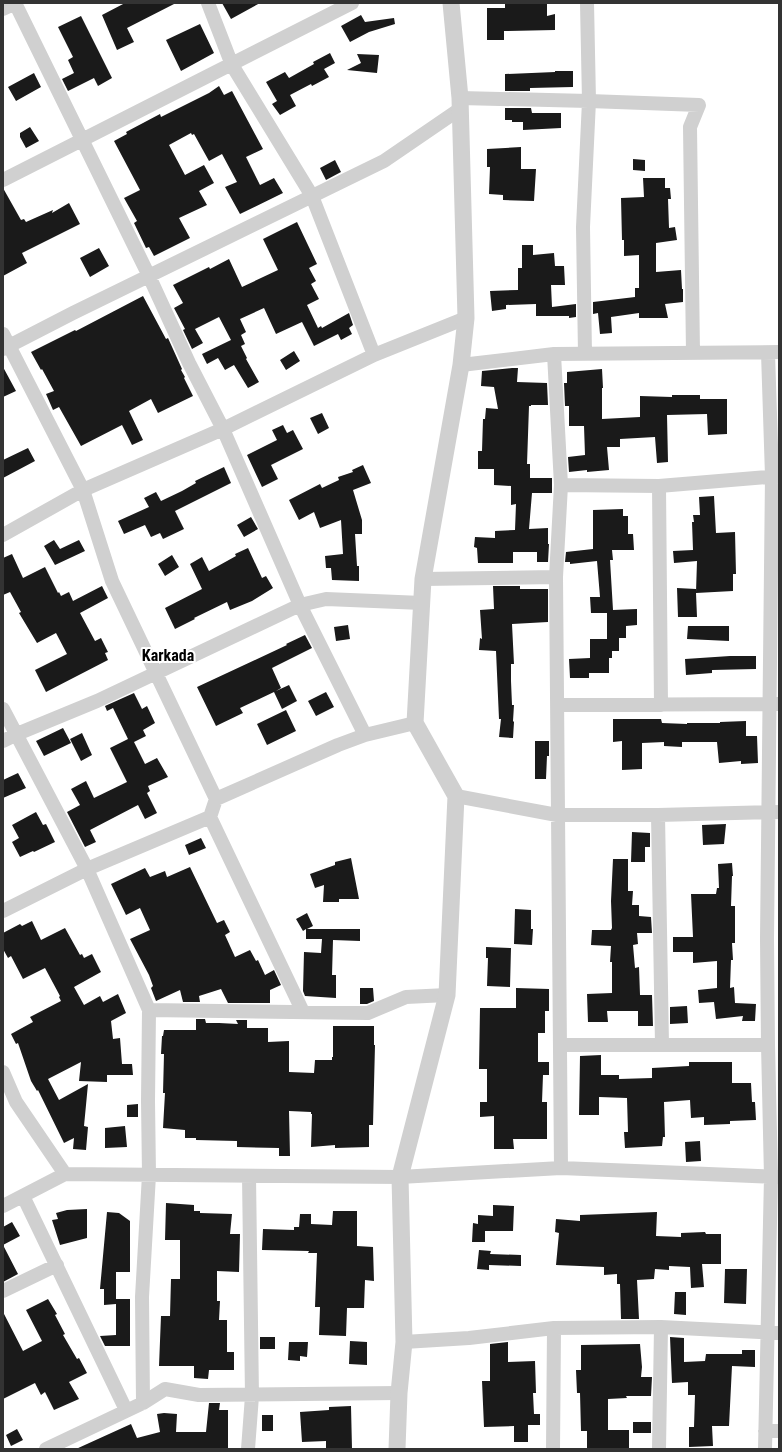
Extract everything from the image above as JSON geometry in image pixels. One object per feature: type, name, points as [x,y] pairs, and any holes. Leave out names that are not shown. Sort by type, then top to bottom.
[{"type":"street","points":[[3,10],[16,3],[149,276],[189,363],[223,428],[300,605],[365,735]]},
{"type":"street","points":[[208,3],[232,65],[312,196],[374,355]]},
{"type":"street","points":[[3,180],[352,3]]},
{"type":"street","points":[[398,1449],[399,1392],[404,1342],[400,1177],[447,995],[456,796],[415,723],[423,579],[461,365],[466,318],[460,103],[451,3]]},
{"type":"street","points":[[585,354],[583,228],[590,100],[587,3]]},
{"type":"street","points":[[303,1012],[210,817],[216,799],[157,672],[112,581],[83,490],[5,343],[149,276],[384,162],[460,103],[590,100],[699,105],[690,127],[693,353]]},
{"type":"street","points":[[3,535],[83,490],[223,428],[374,355],[466,318]]},
{"type":"street","points":[[461,365],[554,354],[774,352],[775,610],[773,939],[768,1045],[775,1177],[773,1333],[765,1431],[765,1449]]},
{"type":"street","points":[[554,354],[561,485],[556,577],[561,1168]]},
{"type":"street","points":[[561,485],[659,486],[775,476]]},
{"type":"street","points":[[659,486],[661,705]]},
{"type":"street","points":[[423,579],[556,577]]},
{"type":"street","points":[[3,741],[98,702],[157,672],[300,605],[326,599],[422,603]]},
{"type":"street","points":[[557,705],[774,704]]},
{"type":"street","points":[[3,709],[87,869],[149,1010],[148,1101],[150,1175],[142,1297],[143,1403]]},
{"type":"street","points":[[216,799],[338,744],[365,735],[415,723]]},
{"type":"street","points":[[456,796],[557,815],[658,815],[774,812]]},
{"type":"street","points":[[658,815],[662,1046]]},
{"type":"street","points":[[3,911],[87,869],[210,817]]},
{"type":"street","points":[[149,1010],[368,1013],[406,997],[447,995]]},
{"type":"street","points":[[560,1045],[768,1045]]},
{"type":"street","points":[[3,1072],[16,1102],[65,1174]]},
{"type":"street","points":[[3,1206],[65,1174],[400,1177],[561,1168],[775,1177]]},
{"type":"street","points":[[248,1449],[252,1396],[249,1176]]},
{"type":"street","points":[[23,1196],[126,1410]]},
{"type":"street","points":[[3,1291],[57,1265]]},
{"type":"street","points":[[404,1342],[469,1338],[554,1328],[661,1327],[773,1333]]},
{"type":"street","points":[[659,1449],[661,1327]]},
{"type":"street","points":[[554,1328],[554,1449]]},
{"type":"street","points":[[46,1449],[143,1403],[165,1389],[199,1396],[399,1392]]},
{"type":"street","points":[[765,1431],[779,1431]]},
{"type":"building","points":[[125,3],[176,3],[127,28],[134,42],[117,50],[102,15]]},
{"type":"building","points":[[222,3],[260,3],[231,19]]},
{"type":"building","points":[[547,3],[547,16],[555,14],[555,30],[504,31],[504,40],[487,40],[487,8],[505,8],[505,4]]},
{"type":"building","points":[[361,15],[365,22],[394,18],[395,24],[369,32],[350,42],[341,26]]},
{"type":"building","points":[[81,16],[112,78],[98,86],[94,78],[68,91],[62,79],[74,73],[68,60],[73,57],[58,27]]},
{"type":"building","points":[[200,24],[214,53],[181,71],[166,40]]},
{"type":"building","points":[[330,53],[335,63],[324,69],[329,77],[290,95],[296,106],[280,115],[272,104],[277,101],[266,82],[285,72],[289,78]]},
{"type":"building","points":[[357,54],[379,55],[377,73],[347,70],[361,63]]},
{"type":"building","points":[[573,71],[573,87],[530,88],[530,91],[505,91],[505,74]]},
{"type":"building","points":[[34,73],[41,87],[16,101],[8,87]]},
{"type":"building","points":[[219,86],[224,95],[232,91],[263,149],[246,157],[260,185],[274,178],[283,193],[240,214],[225,187],[237,182],[222,154],[209,161],[194,134],[192,135],[191,133],[169,145],[185,175],[204,165],[214,183],[199,191],[207,205],[179,218],[190,238],[154,256],[149,247],[146,248],[134,223],[137,221],[124,198],[140,190],[114,141],[127,134],[126,132],[160,114],[161,117],[209,93]]},
{"type":"building","points":[[505,108],[531,108],[532,113],[561,113],[561,128],[523,130],[523,122],[512,122],[512,120],[505,120]]},
{"type":"building","points":[[30,127],[39,141],[26,148],[20,137],[20,133]]},
{"type":"building","points":[[521,147],[521,169],[536,169],[534,201],[503,200],[503,195],[489,194],[490,167],[487,167],[487,149]]},
{"type":"building","points":[[633,159],[645,160],[645,171],[633,170]]},
{"type":"building","points":[[335,160],[341,172],[326,180],[320,168]]},
{"type":"building","points":[[643,178],[665,178],[665,188],[670,188],[671,199],[668,199],[669,228],[675,227],[677,240],[656,243],[656,272],[681,270],[683,302],[665,304],[668,318],[639,318],[639,313],[611,317],[612,333],[600,334],[598,313],[593,314],[593,302],[635,297],[635,288],[639,288],[639,255],[624,256],[621,198],[644,197]]},
{"type":"building","points":[[3,188],[21,220],[24,219],[26,222],[53,210],[52,213],[69,203],[80,224],[22,253],[27,263],[3,276]]},
{"type":"building","points":[[297,222],[317,264],[309,268],[316,281],[311,284],[319,299],[307,305],[318,328],[321,326],[322,328],[349,313],[353,325],[349,328],[352,334],[341,340],[338,334],[314,346],[302,322],[276,334],[264,308],[240,319],[246,332],[241,335],[245,344],[241,346],[247,358],[246,359],[259,382],[248,388],[234,365],[225,370],[218,358],[207,364],[202,354],[231,340],[219,317],[195,329],[203,343],[192,349],[183,330],[185,329],[174,308],[183,303],[173,285],[229,259],[242,287],[278,270],[263,239]]},
{"type":"building","points":[[522,245],[533,245],[533,255],[554,253],[555,266],[564,266],[565,285],[551,285],[552,307],[576,304],[576,317],[536,316],[536,304],[506,305],[506,309],[492,311],[490,291],[518,290],[518,268],[522,268]]},
{"type":"building","points":[[99,248],[109,266],[90,277],[80,258]]},
{"type":"building","points":[[143,296],[166,339],[168,338],[193,396],[158,413],[151,399],[129,411],[143,440],[132,445],[122,425],[81,446],[59,407],[53,410],[46,394],[54,391],[31,352],[75,330],[76,331]]},
{"type":"building","points":[[294,351],[300,361],[286,370],[280,360]]},
{"type":"building","points":[[3,367],[16,391],[3,397]]},
{"type":"building","points":[[518,368],[517,382],[547,383],[548,405],[529,406],[527,464],[530,464],[530,478],[552,478],[552,493],[532,493],[529,529],[548,528],[548,562],[537,562],[537,552],[513,552],[513,563],[478,563],[477,548],[474,547],[475,537],[495,538],[495,531],[515,530],[516,504],[511,505],[511,486],[494,485],[494,469],[478,469],[478,451],[482,451],[483,419],[485,419],[486,408],[498,409],[494,387],[481,386],[482,371]]},
{"type":"building","points":[[602,369],[602,419],[640,417],[640,396],[672,397],[672,395],[700,395],[700,399],[727,399],[727,434],[708,435],[707,414],[667,415],[668,462],[657,463],[655,437],[620,439],[620,447],[607,447],[609,470],[569,472],[568,457],[585,455],[584,426],[569,426],[569,406],[565,406],[564,383],[567,383],[567,372]]},
{"type":"building","points":[[322,413],[329,428],[318,434],[310,418]]},
{"type":"building","points":[[283,425],[287,433],[293,430],[303,449],[271,465],[278,479],[262,487],[247,455],[277,440],[272,430]]},
{"type":"building","points":[[28,448],[35,461],[3,478],[3,460]]},
{"type":"building","points":[[363,465],[371,483],[353,490],[362,520],[362,534],[355,534],[357,566],[359,566],[359,581],[332,580],[331,568],[326,568],[325,556],[343,554],[341,520],[320,528],[314,512],[299,520],[289,500],[320,484],[322,488],[339,480],[338,477],[353,472],[352,470]]},
{"type":"building","points":[[224,467],[231,483],[175,511],[184,529],[163,539],[160,533],[151,537],[145,525],[124,534],[118,521],[149,507],[144,498],[156,492],[161,501],[196,483],[195,481]]},
{"type":"building","points":[[714,496],[716,533],[735,532],[736,574],[733,574],[733,591],[696,593],[697,617],[678,617],[677,588],[696,589],[696,592],[697,561],[674,563],[673,551],[693,550],[692,522],[694,522],[693,515],[700,515],[699,497]]},
{"type":"building","points":[[623,509],[623,516],[628,516],[628,534],[633,534],[634,550],[612,550],[613,560],[610,560],[613,610],[637,609],[637,625],[626,626],[626,638],[619,638],[619,651],[612,651],[612,658],[609,658],[609,673],[589,673],[589,678],[570,678],[569,659],[590,658],[590,639],[607,639],[607,613],[591,613],[590,597],[600,597],[597,561],[570,564],[570,562],[565,562],[566,552],[593,549],[593,510]]},
{"type":"building","points":[[251,517],[258,529],[244,537],[237,525]]},
{"type":"building","points":[[54,540],[60,549],[79,540],[85,551],[55,565],[44,546]]},
{"type":"building","points":[[248,548],[262,578],[266,576],[273,588],[252,601],[230,610],[227,602],[175,629],[165,608],[202,589],[190,564],[202,557],[209,571],[236,556],[235,554]]},
{"type":"building","points":[[12,554],[23,578],[45,567],[58,593],[59,592],[61,596],[69,592],[73,601],[102,586],[108,598],[80,613],[95,641],[101,638],[108,652],[105,653],[108,660],[46,692],[35,670],[67,654],[56,633],[37,643],[19,613],[21,612],[10,592],[3,595],[3,558]]},
{"type":"building","points":[[172,555],[179,567],[165,576],[158,564]]},
{"type":"building","points":[[493,586],[520,586],[520,589],[548,589],[548,622],[512,624],[514,664],[511,664],[512,705],[514,705],[513,738],[499,737],[501,719],[499,719],[496,651],[479,650],[480,638],[482,639],[480,610],[494,609]]},
{"type":"building","points":[[348,625],[350,639],[336,641],[334,627]]},
{"type":"building","points":[[688,626],[729,626],[729,641],[687,639]]},
{"type":"building","points":[[305,635],[312,648],[272,668],[281,688],[276,691],[289,685],[297,701],[282,709],[274,692],[240,708],[243,713],[216,726],[197,687],[287,645],[286,644]]},
{"type":"building","points":[[756,656],[756,669],[712,670],[712,673],[686,675],[685,659]]},
{"type":"building","points":[[326,692],[334,707],[316,716],[308,701]]},
{"type":"building","points":[[134,693],[142,709],[147,706],[155,723],[143,730],[146,736],[134,742],[145,764],[157,758],[168,777],[148,786],[150,791],[147,793],[157,813],[145,819],[138,805],[90,830],[96,842],[85,847],[67,812],[80,805],[71,789],[86,781],[94,798],[127,782],[110,748],[128,739],[113,708],[107,711],[105,706]]},
{"type":"building","points":[[286,710],[296,731],[267,745],[257,724]]},
{"type":"building","points":[[613,719],[661,719],[662,723],[687,724],[746,721],[746,736],[757,736],[758,763],[741,764],[741,761],[719,763],[717,742],[682,742],[682,747],[664,746],[664,742],[642,743],[642,769],[622,770],[622,741],[613,742]]},
{"type":"building","points":[[63,728],[71,743],[44,756],[36,741]]},
{"type":"building","points":[[82,733],[92,755],[81,761],[70,739]]},
{"type":"building","points":[[535,741],[549,741],[546,779],[535,779]]},
{"type":"building","points":[[18,773],[26,788],[3,798],[3,780]]},
{"type":"building","points":[[36,812],[43,825],[46,824],[55,842],[20,857],[12,842],[19,838],[12,825]]},
{"type":"building","points":[[726,824],[724,844],[703,845],[702,825]]},
{"type":"building","points":[[632,832],[650,833],[650,847],[645,847],[645,862],[631,862]]},
{"type":"building","points":[[201,838],[206,848],[189,855],[185,845]]},
{"type":"building","points":[[351,858],[359,899],[339,899],[339,902],[323,902],[324,885],[315,888],[310,874],[335,865],[335,862]]},
{"type":"building","points":[[613,859],[628,859],[628,891],[633,891],[632,905],[639,905],[639,916],[651,917],[652,933],[637,933],[638,944],[633,945],[635,968],[639,967],[640,995],[652,995],[653,1026],[638,1026],[638,1011],[607,1011],[608,1022],[588,1022],[587,994],[612,993],[612,962],[610,962],[611,946],[591,945],[592,930],[611,930],[612,928],[611,901]]},
{"type":"building","points":[[732,863],[733,876],[731,906],[735,906],[735,943],[732,943],[733,960],[731,960],[730,988],[734,987],[735,1003],[756,1004],[755,1021],[742,1021],[743,1016],[716,1019],[714,1002],[699,1003],[698,990],[717,988],[717,961],[693,963],[693,952],[673,952],[673,937],[693,937],[691,894],[716,894],[717,888],[719,888],[718,864]]},
{"type":"building","points":[[190,867],[217,923],[224,920],[230,932],[225,935],[235,957],[250,950],[256,961],[258,960],[265,975],[274,970],[281,985],[270,990],[270,1003],[228,1003],[221,989],[199,996],[200,1002],[183,1002],[180,990],[156,1001],[151,988],[153,986],[149,975],[130,939],[150,930],[140,908],[126,915],[111,884],[145,868],[150,877],[165,871],[167,877]]},
{"type":"building","points":[[515,909],[531,910],[531,929],[533,929],[532,945],[514,944]]},
{"type":"building","points":[[307,913],[313,926],[307,929],[360,929],[360,941],[333,940],[332,975],[336,975],[336,998],[305,996],[303,991],[304,952],[321,953],[322,939],[306,939],[306,929],[303,931],[296,919]]},
{"type":"building","points":[[32,921],[41,940],[65,928],[80,955],[82,954],[84,958],[92,954],[101,972],[74,987],[84,1005],[100,996],[103,1002],[118,994],[126,1013],[111,1021],[113,1039],[120,1038],[122,1064],[132,1064],[133,1075],[107,1075],[107,1082],[79,1081],[81,1062],[48,1079],[59,1100],[88,1084],[84,1126],[88,1127],[86,1150],[73,1149],[74,1138],[64,1143],[38,1090],[37,1091],[31,1081],[18,1043],[16,1044],[11,1034],[33,1022],[30,1017],[61,1001],[60,996],[45,968],[23,979],[11,956],[8,958],[3,949],[3,933],[20,924],[22,926]]},
{"type":"building","points":[[486,947],[511,948],[510,987],[487,986],[488,958],[486,958]]},
{"type":"building","points":[[360,988],[373,988],[374,1001],[367,1004],[360,1004]]},
{"type":"building","points":[[516,988],[549,989],[549,1011],[545,1011],[545,1033],[538,1033],[538,1062],[549,1062],[549,1075],[543,1075],[542,1102],[547,1102],[547,1139],[513,1139],[514,1149],[494,1149],[494,1116],[480,1117],[480,1102],[487,1102],[487,1069],[479,1069],[480,1008],[516,1008]]},
{"type":"building","points":[[687,1006],[688,1023],[670,1024],[670,1007]]},
{"type":"building","points":[[196,1019],[205,1019],[206,1023],[238,1024],[236,1020],[247,1020],[247,1028],[268,1028],[268,1042],[289,1041],[289,1072],[314,1073],[315,1060],[332,1060],[333,1026],[374,1026],[373,1125],[369,1125],[369,1147],[335,1148],[335,1145],[311,1147],[311,1112],[289,1111],[290,1156],[279,1156],[279,1148],[237,1147],[237,1141],[196,1140],[196,1138],[185,1138],[185,1130],[163,1128],[165,1093],[163,1093],[164,1054],[161,1054],[162,1036],[164,1030],[196,1030]]},
{"type":"building","points":[[601,1055],[601,1075],[619,1075],[619,1079],[652,1078],[652,1068],[689,1066],[689,1062],[732,1062],[732,1083],[751,1083],[752,1102],[755,1102],[756,1120],[730,1121],[730,1124],[704,1125],[704,1117],[691,1118],[690,1100],[664,1102],[665,1137],[663,1137],[662,1146],[625,1148],[624,1132],[628,1132],[627,1098],[599,1097],[599,1115],[579,1115],[580,1056]]},
{"type":"building","points":[[138,1104],[138,1117],[127,1117],[127,1105]]},
{"type":"building","points":[[125,1126],[127,1147],[105,1148],[105,1128]]},
{"type":"building","points":[[700,1141],[701,1161],[686,1162],[685,1142]]},
{"type":"building","points":[[166,1203],[194,1205],[194,1211],[200,1211],[200,1213],[232,1214],[230,1234],[240,1234],[239,1272],[217,1271],[217,1301],[220,1301],[219,1320],[227,1320],[227,1352],[234,1352],[234,1370],[209,1370],[208,1379],[194,1378],[194,1366],[159,1366],[161,1316],[170,1316],[171,1279],[180,1279],[180,1240],[165,1240]]},
{"type":"building","points":[[493,1205],[514,1206],[513,1231],[485,1231],[485,1242],[472,1242],[473,1223],[478,1224],[478,1215],[493,1216]]},
{"type":"building","points":[[87,1209],[87,1238],[60,1245],[52,1220],[58,1219],[56,1213],[67,1210]]},
{"type":"building","points":[[333,1211],[357,1211],[357,1246],[373,1247],[374,1281],[365,1280],[364,1308],[347,1308],[346,1336],[319,1335],[320,1307],[315,1307],[317,1253],[308,1253],[309,1251],[262,1250],[263,1229],[294,1230],[294,1227],[299,1227],[300,1214],[311,1214],[311,1224],[332,1225]]},
{"type":"building","points":[[107,1212],[119,1213],[130,1221],[130,1272],[116,1272],[116,1299],[130,1299],[130,1346],[105,1346],[100,1336],[116,1335],[116,1304],[104,1305],[104,1289],[100,1289]]},
{"type":"building","points":[[657,1212],[656,1236],[681,1237],[681,1233],[705,1232],[706,1234],[721,1234],[721,1264],[702,1264],[704,1287],[691,1288],[690,1267],[669,1266],[669,1270],[655,1269],[654,1279],[637,1280],[639,1319],[621,1319],[620,1284],[617,1284],[617,1274],[604,1275],[604,1267],[556,1265],[559,1233],[555,1232],[556,1219],[580,1221],[580,1215]]},
{"type":"building","points":[[12,1222],[20,1236],[3,1245],[3,1227]]},
{"type":"building","points":[[3,1245],[18,1274],[3,1282]]},
{"type":"building","points":[[479,1250],[491,1251],[490,1254],[521,1255],[521,1266],[489,1265],[489,1270],[477,1269]]},
{"type":"building","points":[[725,1269],[747,1269],[746,1304],[724,1303]]},
{"type":"building","points":[[675,1292],[686,1292],[686,1315],[674,1314]]},
{"type":"building","points":[[48,1299],[57,1314],[55,1315],[65,1334],[63,1335],[77,1359],[79,1358],[87,1373],[69,1382],[79,1399],[54,1410],[45,1392],[41,1395],[35,1383],[3,1399],[3,1312],[23,1351],[42,1341],[26,1310]]},
{"type":"building","points":[[260,1337],[275,1337],[275,1349],[260,1349]]},
{"type":"building","points":[[670,1337],[684,1338],[684,1362],[705,1361],[706,1354],[742,1354],[742,1350],[755,1350],[755,1367],[732,1366],[729,1426],[712,1426],[713,1446],[689,1447],[689,1427],[694,1427],[695,1395],[688,1395],[688,1382],[672,1383]]},
{"type":"building","points":[[350,1341],[367,1342],[367,1365],[349,1364]]},
{"type":"building","points":[[289,1342],[308,1342],[307,1357],[300,1356],[300,1361],[288,1360]]},
{"type":"building","points":[[508,1342],[508,1362],[535,1361],[536,1393],[533,1393],[534,1414],[540,1414],[540,1425],[528,1425],[528,1442],[514,1442],[514,1426],[484,1427],[482,1381],[490,1381],[490,1344]]},
{"type":"building","points":[[640,1344],[642,1367],[641,1377],[652,1377],[651,1396],[626,1396],[627,1398],[608,1399],[608,1430],[629,1430],[629,1449],[587,1449],[587,1431],[581,1431],[580,1393],[577,1393],[576,1370],[581,1370],[581,1345]]},
{"type":"building","points":[[209,1403],[220,1403],[219,1410],[228,1410],[228,1449],[76,1449],[131,1424],[137,1438],[160,1432],[157,1414],[164,1413],[177,1414],[176,1432],[206,1432]]},
{"type":"building","points":[[351,1406],[352,1449],[326,1449],[326,1441],[302,1442],[300,1412],[329,1410],[329,1407]]},
{"type":"building","points":[[262,1415],[273,1415],[273,1431],[262,1431]]},
{"type":"building","points":[[633,1422],[651,1422],[651,1433],[633,1433]]},
{"type":"building","points":[[17,1429],[23,1440],[11,1446],[6,1435]]},
{"type":"district","name":"Karkada","points":[[168,655]]}]
